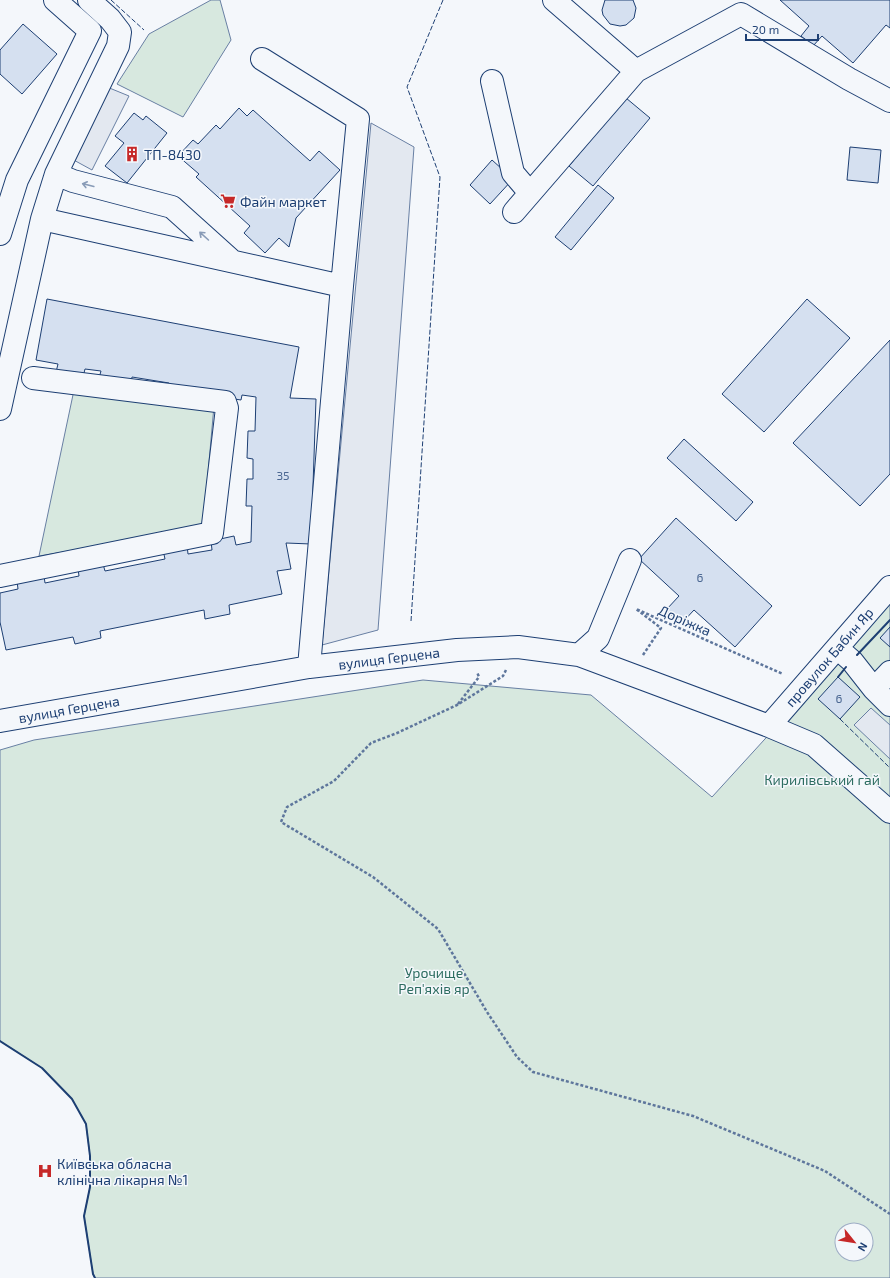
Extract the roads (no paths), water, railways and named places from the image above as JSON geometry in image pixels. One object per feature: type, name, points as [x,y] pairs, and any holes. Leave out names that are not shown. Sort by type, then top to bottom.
[{"type":"street","points":[[0,234],[17,180],[90,31],[55,0]]},
{"type":"street","points":[[0,409],[42,219],[56,174],[118,46],[120,32],[110,19],[89,0]]},
{"type":"street","points":[[554,0],[636,71]]},
{"type":"street","points":[[514,212],[636,71],[741,14],[848,78],[890,101]]},
{"type":"street","points":[[262,59],[358,119],[309,667]]},
{"type":"street","points":[[492,81],[513,173],[530,193]]},
{"type":"street","points":[[56,174],[73,181],[172,207],[233,262]]},
{"type":"street","points":[[42,219],[342,286]]},
{"type":"street","points":[[0,576],[212,533],[227,408],[225,402],[33,378]]},
{"type":"street","points":[[579,655],[598,638],[630,560]]},
{"type":"street","name":"провулок Бабин Яр","points":[[768,726],[890,587]]},
{"type":"street","name":"вулиця Герцена","points":[[0,721],[309,667],[469,649],[518,647],[579,655],[768,726],[814,745],[890,812]]},
{"type":"street","points":[[837,648],[852,661],[874,689],[890,705]]},
{"type":"street","points":[[874,689],[890,672]]},
{"type":"place","name":"ТП-8430","points":[[132,154]]},
{"type":"place","name":"Файн маркет","points":[[228,201]]},
{"type":"place","name":"Київська обласна клінічна лікарня №1","points":[[45,1171]]},
{"type":"park label","name":"Кирилівський гай","points":[[822,779]]},
{"type":"park label","name":"Урочище Реп'яхів яр","points":[[434,980]]}]
